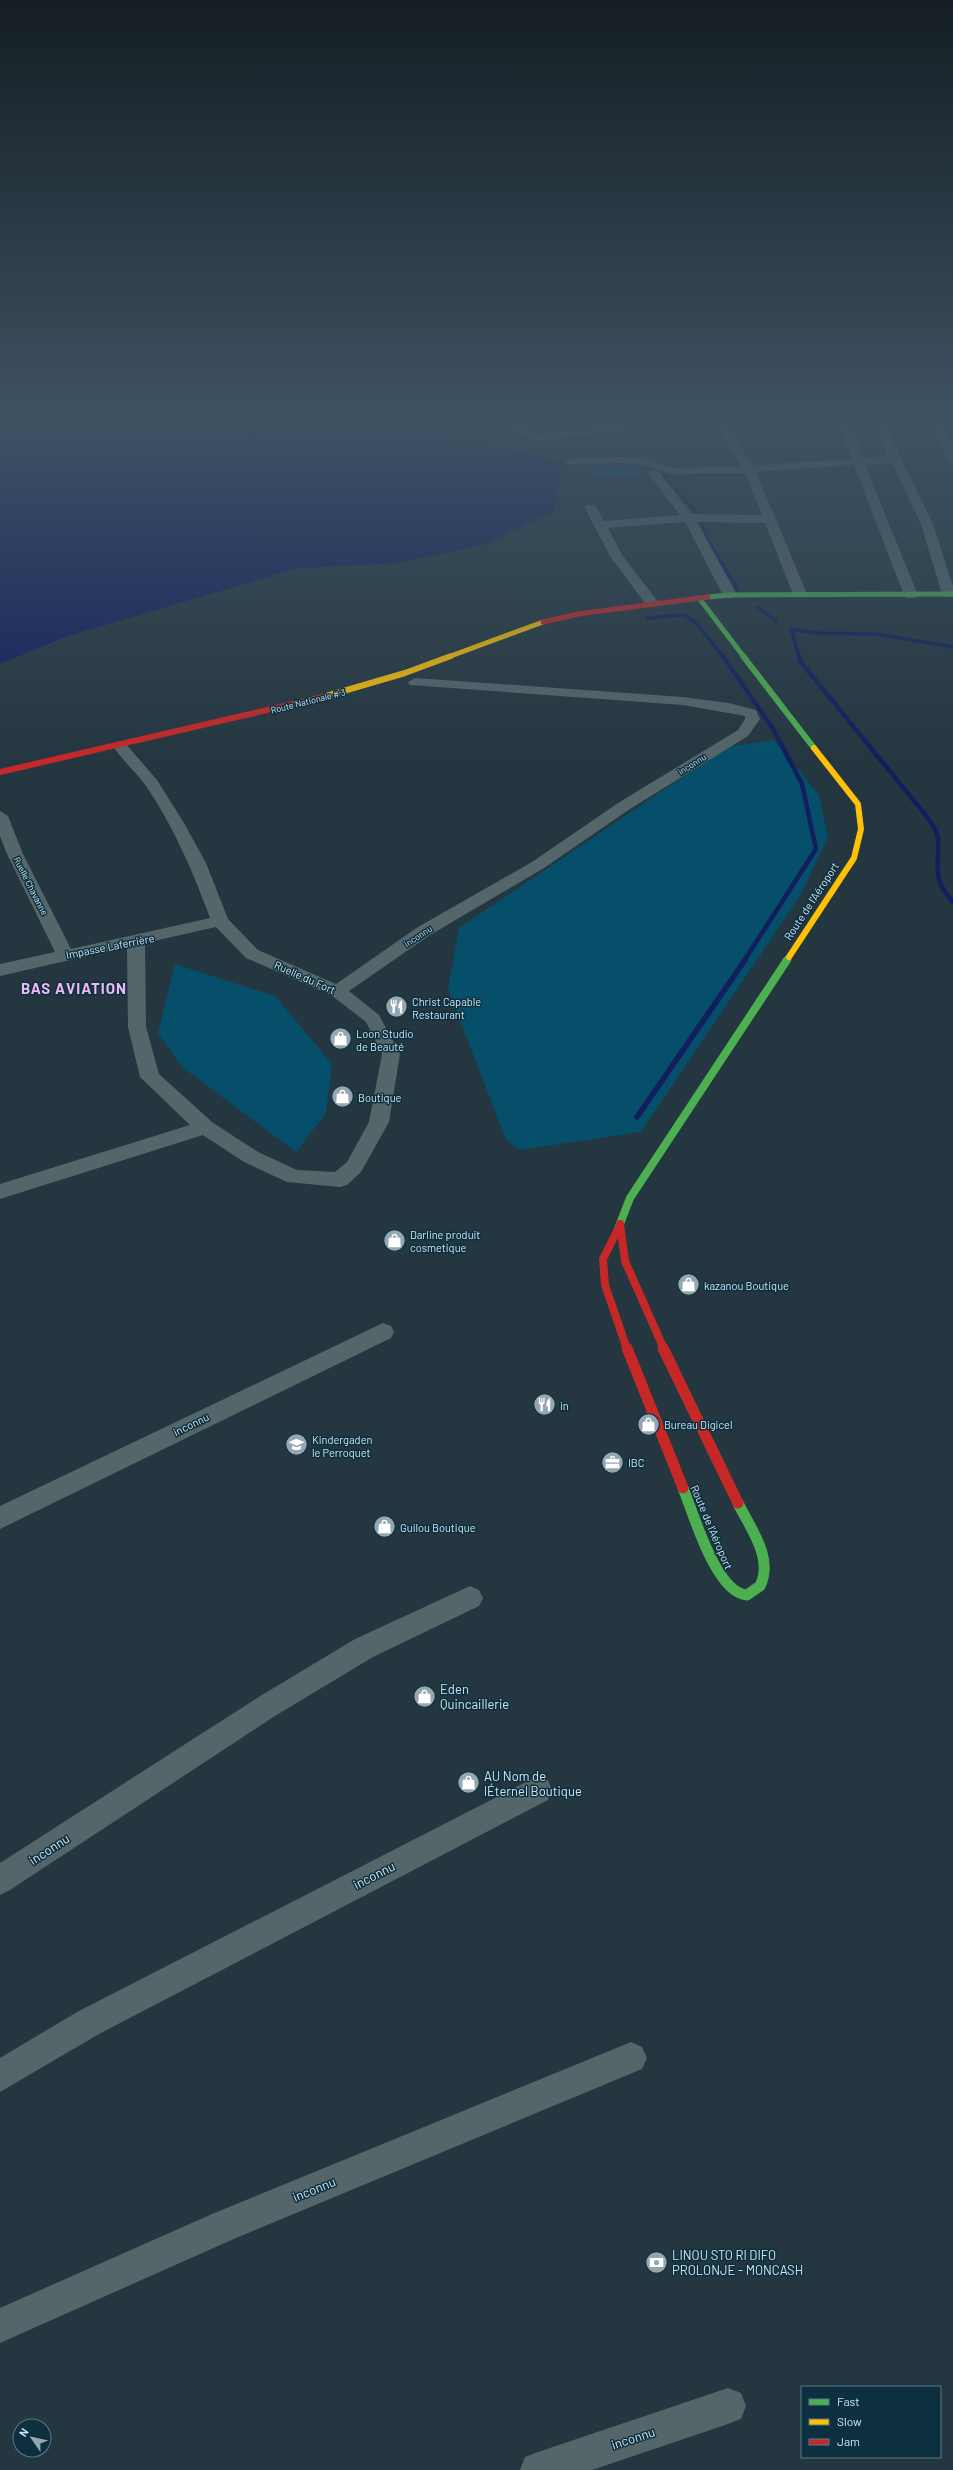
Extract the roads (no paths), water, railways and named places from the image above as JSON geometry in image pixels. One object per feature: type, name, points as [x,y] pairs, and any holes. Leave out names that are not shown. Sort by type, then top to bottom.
[{"type":"street","points":[[604,532],[616,556],[652,603]]},
{"type":"street","points":[[697,532],[730,595]]},
{"type":"street","points":[[774,532],[800,594]]},
{"type":"street","points":[[886,532],[911,595]]},
{"type":"street","points":[[930,532],[951,594]]},
{"type":"street","name":"Route Nationale # 3","points":[[0,772],[127,753],[405,673],[547,621],[578,614],[614,610],[652,603],[730,595],[951,594]]},
{"type":"street","name":"Route de l'Aéroport","points":[[620,1224],[624,1261],[668,1359],[762,1553],[767,1567],[766,1579],[760,1591],[749,1594],[735,1593],[725,1586],[718,1574],[634,1369],[605,1285],[603,1259],[620,1224],[630,1198],[854,858],[861,829],[858,804],[699,598]]},
{"type":"street","name":"Route Nationale # 3","points":[[567,627],[614,610]]},
{"type":"street","points":[[411,683],[437,673]]},
{"type":"street","name":"inconnu","points":[[337,991],[424,931],[538,865],[624,806],[743,733],[752,723],[753,718],[751,713],[729,707],[683,701],[411,683]]},
{"type":"street","name":"Ruelle du Fort","points":[[127,753],[152,783],[191,850],[198,863],[220,921],[252,954],[337,991],[373,1019],[391,1054],[379,1122],[354,1167],[340,1180],[294,1177],[251,1157],[206,1127],[150,1076],[137,1027],[136,941]]},
{"type":"street","name":"Ruelle Chavanne","points":[[0,816],[15,854],[65,954]]},
{"type":"street","name":"Impasse Laferrière","points":[[0,970],[65,954],[136,941],[220,921]]},
{"type":"street","points":[[0,1192],[206,1127]]},
{"type":"street","name":"inconnu","points":[[0,1518],[383,1332]]},
{"type":"street","name":"inconnu","points":[[0,1880],[266,1707],[364,1648],[470,1598]]},
{"type":"street","name":"inconnu","points":[[0,2076],[88,2023],[538,1790]]},
{"type":"street","name":"inconnu","points":[[0,2326],[224,2226],[631,2058]]},
{"type":"street","name":"inconnu","points":[[538,2470],[728,2406]]},
{"type":"waterway","points":[[705,532],[713,549],[738,590]]},
{"type":"waterway","points":[[757,607],[776,621]]},
{"type":"waterway","points":[[647,618],[685,615],[699,626],[723,657]]},
{"type":"waterway","points":[[799,657],[791,629],[817,633],[876,634],[953,647]]},
{"type":"waterway","points":[[723,656],[773,729],[802,784],[816,849],[744,961]]},
{"type":"waterway","points":[[799,656],[800,661],[928,818],[938,837],[938,871],[941,885],[953,902]]},
{"type":"waterway","points":[[637,1117],[745,960]]},
{"type":"place","name":"Christ Capable Restaurant","points":[[396,1007]]},
{"type":"place","name":"Loon Studio de Beauté","points":[[340,1039]]},
{"type":"place","name":"Boutique","points":[[342,1097]]},
{"type":"place","name":"Darline produit cosmetique","points":[[394,1240]]},
{"type":"place","name":"kazanou Boutique","points":[[689,1285]]},
{"type":"place","name":"in","points":[[545,1405]]},
{"type":"place","name":"Bureau Digicel","points":[[648,1424]]},
{"type":"place","name":"Kindergaden le Perroquet","points":[[297,1445]]},
{"type":"place","name":"IBC","points":[[613,1462]]},
{"type":"place","name":"Guilou Boutique","points":[[384,1527]]},
{"type":"place","name":"Eden Quincaillerie","points":[[425,1696]]},
{"type":"place","name":"AU Nom de lÉternel Boutique","points":[[468,1783]]},
{"type":"place","name":"LINOU STO RI DIFO PROLONJE - MONCASH","points":[[657,2262]]},
{"type":"district","name":"BAS AVIATION","points":[[74,988]]}]
